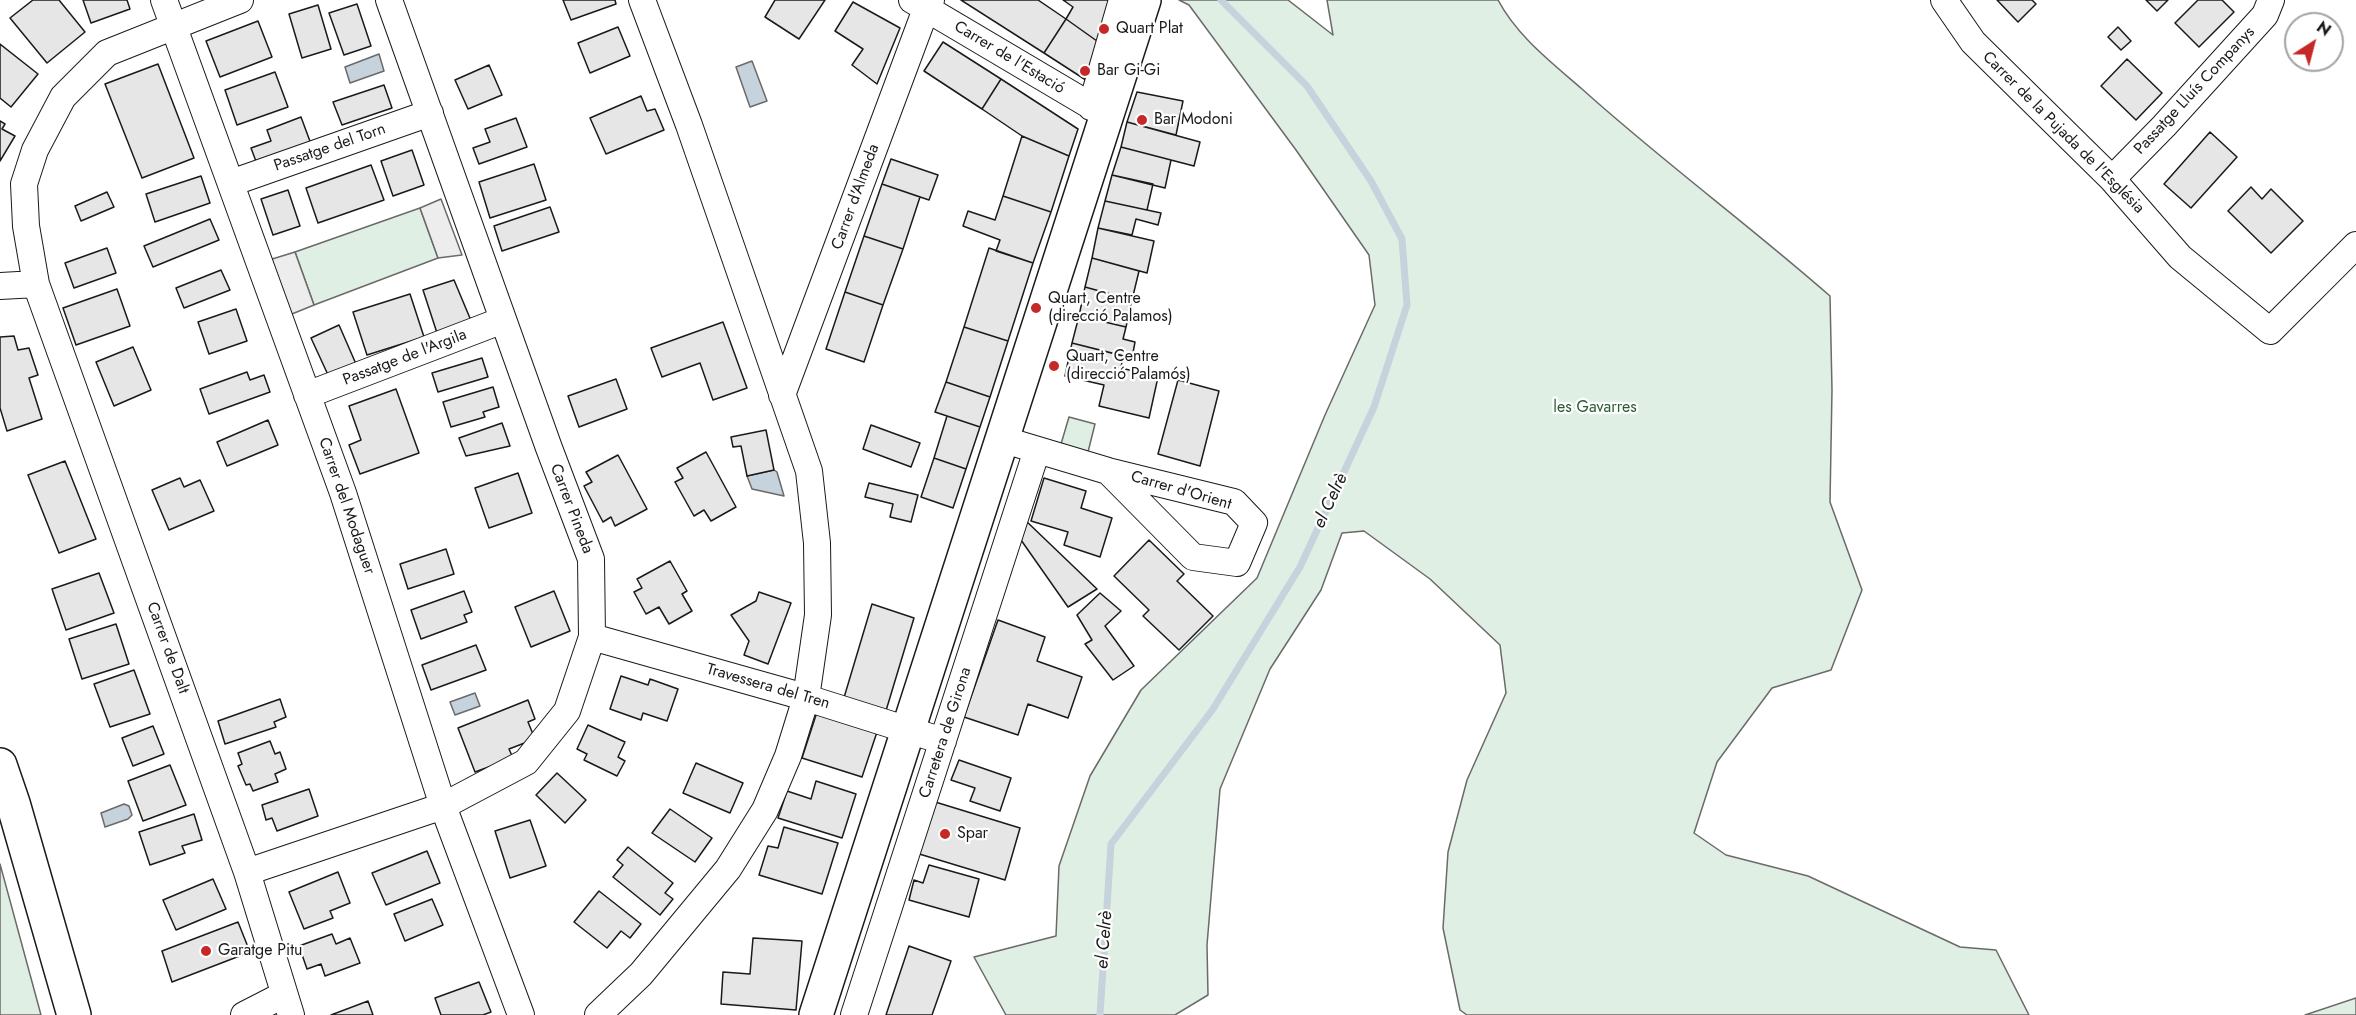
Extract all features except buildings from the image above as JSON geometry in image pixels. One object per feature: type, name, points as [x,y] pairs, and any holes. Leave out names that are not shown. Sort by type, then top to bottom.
[{"type":"main road","points":[[816,1015],[1001,439],[1099,112],[1144,0]]},
{"type":"main road","points":[[0,765],[74,1015]]},
{"type":"street","name":"Carrer del Modaguer","points":[[164,0],[343,493],[443,806],[521,1015]]},
{"type":"street","points":[[0,286],[36,284],[26,226],[24,184],[35,150],[63,97],[107,53],[240,0]]},
{"type":"street","name":"Carrer Pineda","points":[[247,872],[443,806],[526,762],[567,711],[592,637],[591,560],[389,0]]},
{"type":"street","points":[[598,1015],[641,974],[728,869],[765,810],[788,756],[806,698],[818,615],[817,543],[808,471],[689,125],[642,0]]},
{"type":"street","points":[[1099,112],[1122,0]]},
{"type":"street","name":"Carrer de la Pujada de l'Església","points":[[1944,0],[1973,42],[2112,179],[2180,256],[2270,331],[2356,245]]},
{"type":"street","name":"Passatge Lluís Companys","points":[[2112,179],[2164,126],[2265,15],[2271,0]]},
{"type":"street","name":"Carrer d'Almeda","points":[[782,395],[923,3]]},
{"type":"street","name":"Carrer de l'Estació","points":[[923,3],[1099,112]]},
{"type":"street","name":"Passatge del Torn","points":[[231,183],[430,113]]},
{"type":"street","name":"Carrer de Dalt","points":[[36,284],[247,872],[287,1005]]},
{"type":"street","name":"Passatge de l'Argila","points":[[307,395],[503,320]]},
{"type":"street","name":"Carrer d'Orient","points":[[1001,439],[1108,471],[1234,502],[1254,524],[1237,563],[1192,557],[1108,471]]},
{"type":"street","name":"Carretera de Girona","points":[[854,1015],[1037,450]]},
{"type":"street","name":"Travessera del Tren","points":[[592,637],[806,698],[943,741]]},
{"type":"street","points":[[244,1015],[287,1005]]},
{"type":"green space","name":"les Gavarres","points":[[1179,0],[1288,0],[1333,35],[1327,0],[1498,0],[1525,37],[1547,58],[1643,142],[1830,296],[1832,390],[1830,502],[1862,590],[1831,670],[1772,688],[1717,762],[1694,833],[1726,855],[1808,876],[1960,947],[1996,950],[2029,1015],[1467,1015],[1460,1010],[1443,928],[1448,852],[1467,780],[1506,693],[1500,645],[1430,579],[1364,531],[1342,533],[1321,590],[1270,669],[1220,789],[1207,945],[1208,995],[1175,1015],[1006,1015],[974,957],[1056,936],[1059,866],[1090,776],[1141,690],[1257,578],[1325,415],[1375,305],[1369,255],[1296,150],[1189,5]]},
{"type":"green space","points":[[420,208],[438,258],[314,305],[295,252]]},
{"type":"green space","points":[[1069,417],[1095,424],[1088,452],[1061,444]]},
{"type":"green space","points":[[0,864],[41,1015],[0,1015]]},
{"type":"green space","points":[[2356,998],[2356,1015],[2305,1015]]},
{"type":"shaded area","points":[[379,54],[384,71],[350,83],[345,67]]},
{"type":"shaded area","points":[[752,61],[767,101],[750,107],[736,67]]},
{"type":"shaded area","points":[[441,199],[462,255],[438,258],[420,208]]},
{"type":"shaded area","points":[[295,252],[314,305],[287,316],[269,260]]},
{"type":"shaded area","points":[[774,470],[777,472],[784,496],[752,489],[747,476]]},
{"type":"shaded area","points":[[475,693],[480,706],[455,715],[450,702]]},
{"type":"shaded area","points":[[124,804],[129,806],[132,815],[128,819],[105,827],[101,813]]},
{"type":"waterway","name":"el Celrè","points":[[1100,1015],[1111,844],[1213,709],[1300,567],[1374,407],[1407,305],[1402,239],[1371,181],[1307,86],[1221,0]]},
{"type":"place","name":"Quart Plat","points":[[1104,29]]},
{"type":"place","name":"Bar Gi-Gi","points":[[1085,71]]},
{"type":"place","name":"Bar Modoni","points":[[1142,120]]},
{"type":"place","name":"Quart, Centre (direcció Palamos)","points":[[1036,308]]},
{"type":"place","name":"Quart, Centre (direcció Palamós)","points":[[1054,366]]},
{"type":"place","name":"Spar","points":[[945,834]]},
{"type":"place","name":"Garatge Pitu","points":[[206,951]]}]
